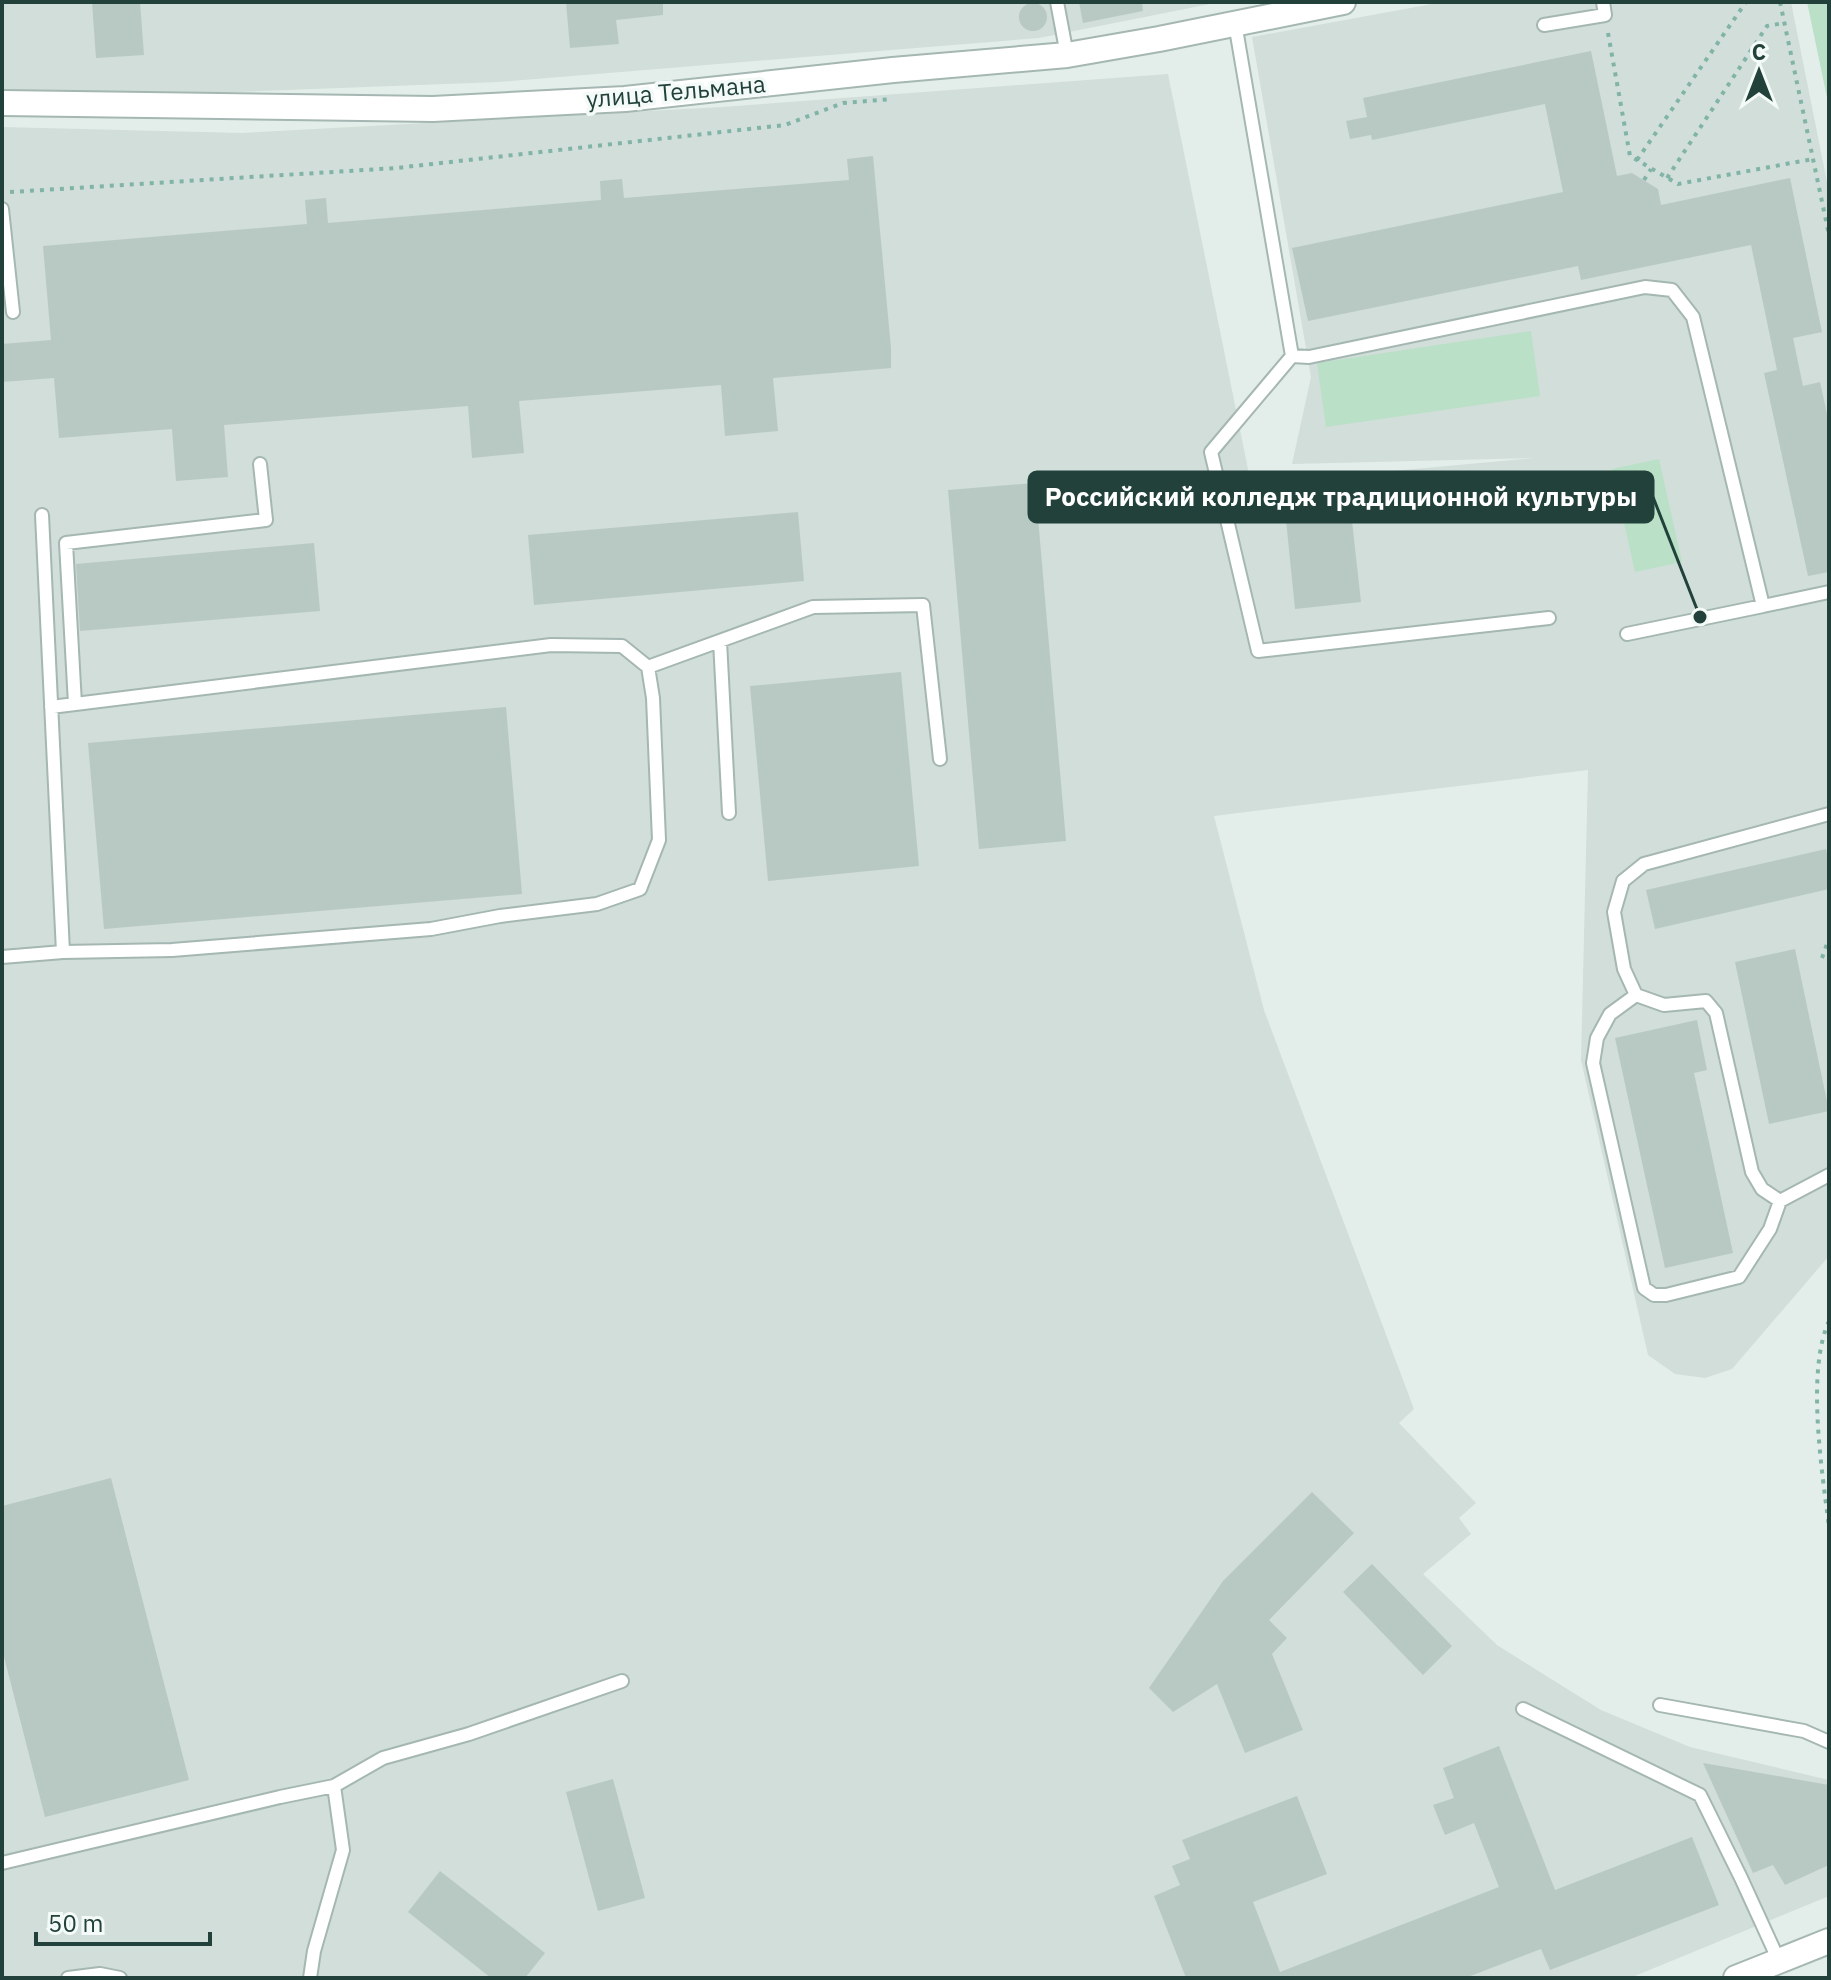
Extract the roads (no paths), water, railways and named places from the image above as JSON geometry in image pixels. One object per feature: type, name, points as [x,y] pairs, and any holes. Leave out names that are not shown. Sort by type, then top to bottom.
[{"type":"street","name":"улица Тельмана","points":[[2,103],[433,109],[625,99],[1067,55],[1343,2]]},
{"type":"street","points":[[1736,1978],[1829,1941]]},
{"type":"lane","points":[[1057,2],[1067,55]]},
{"type":"lane","points":[[1544,25],[1604,8]]},
{"type":"lane","points":[[1235,23],[1292,356],[1211,452],[1258,651],[1549,618]]},
{"type":"lane","points":[[2,209],[13,312]]},
{"type":"lane","points":[[1292,356],[1309,357],[1645,287],[1672,290],[1693,317],[1763,606]]},
{"type":"lane","points":[[75,704],[66,543],[266,520],[260,464]]},
{"type":"lane","points":[[42,515],[63,952]]},
{"type":"lane","points":[[1627,634],[1829,592]]},
{"type":"lane","points":[[648,667],[813,607],[923,605],[940,759]]},
{"type":"lane","points":[[720,641],[729,813]]},
{"type":"lane","points":[[2,957],[63,952],[172,950],[431,929],[500,916],[597,904],[640,889],[659,840],[653,698],[648,667],[622,646],[551,645],[51,707]]},
{"type":"lane","points":[[1780,1201],[1762,1189],[1752,1172],[1716,1013],[1706,1001],[1664,1005],[1636,995],[1624,969],[1614,912],[1623,881],[1644,864],[1829,814]]},
{"type":"lane","points":[[1636,995],[1610,1014],[1597,1038],[1593,1063],[1644,1288],[1654,1295],[1666,1295],[1739,1277],[1770,1229],[1780,1201],[1829,1175]]},
{"type":"lane","points":[[2,1863],[334,1786],[383,1758],[469,1734],[622,1681]]},
{"type":"lane","points":[[1660,1705],[1804,1731],[1829,1742]]},
{"type":"lane","points":[[1523,1709],[1700,1795],[1779,1961]]},
{"type":"lane","points":[[310,1978],[314,1951],[343,1850],[334,1786]]},
{"type":"lane","points":[[68,1978],[100,1974],[120,1978]]},
{"type":"place","name":"Российский колледж традиционной культуры","points":[[1700,617]]}]
